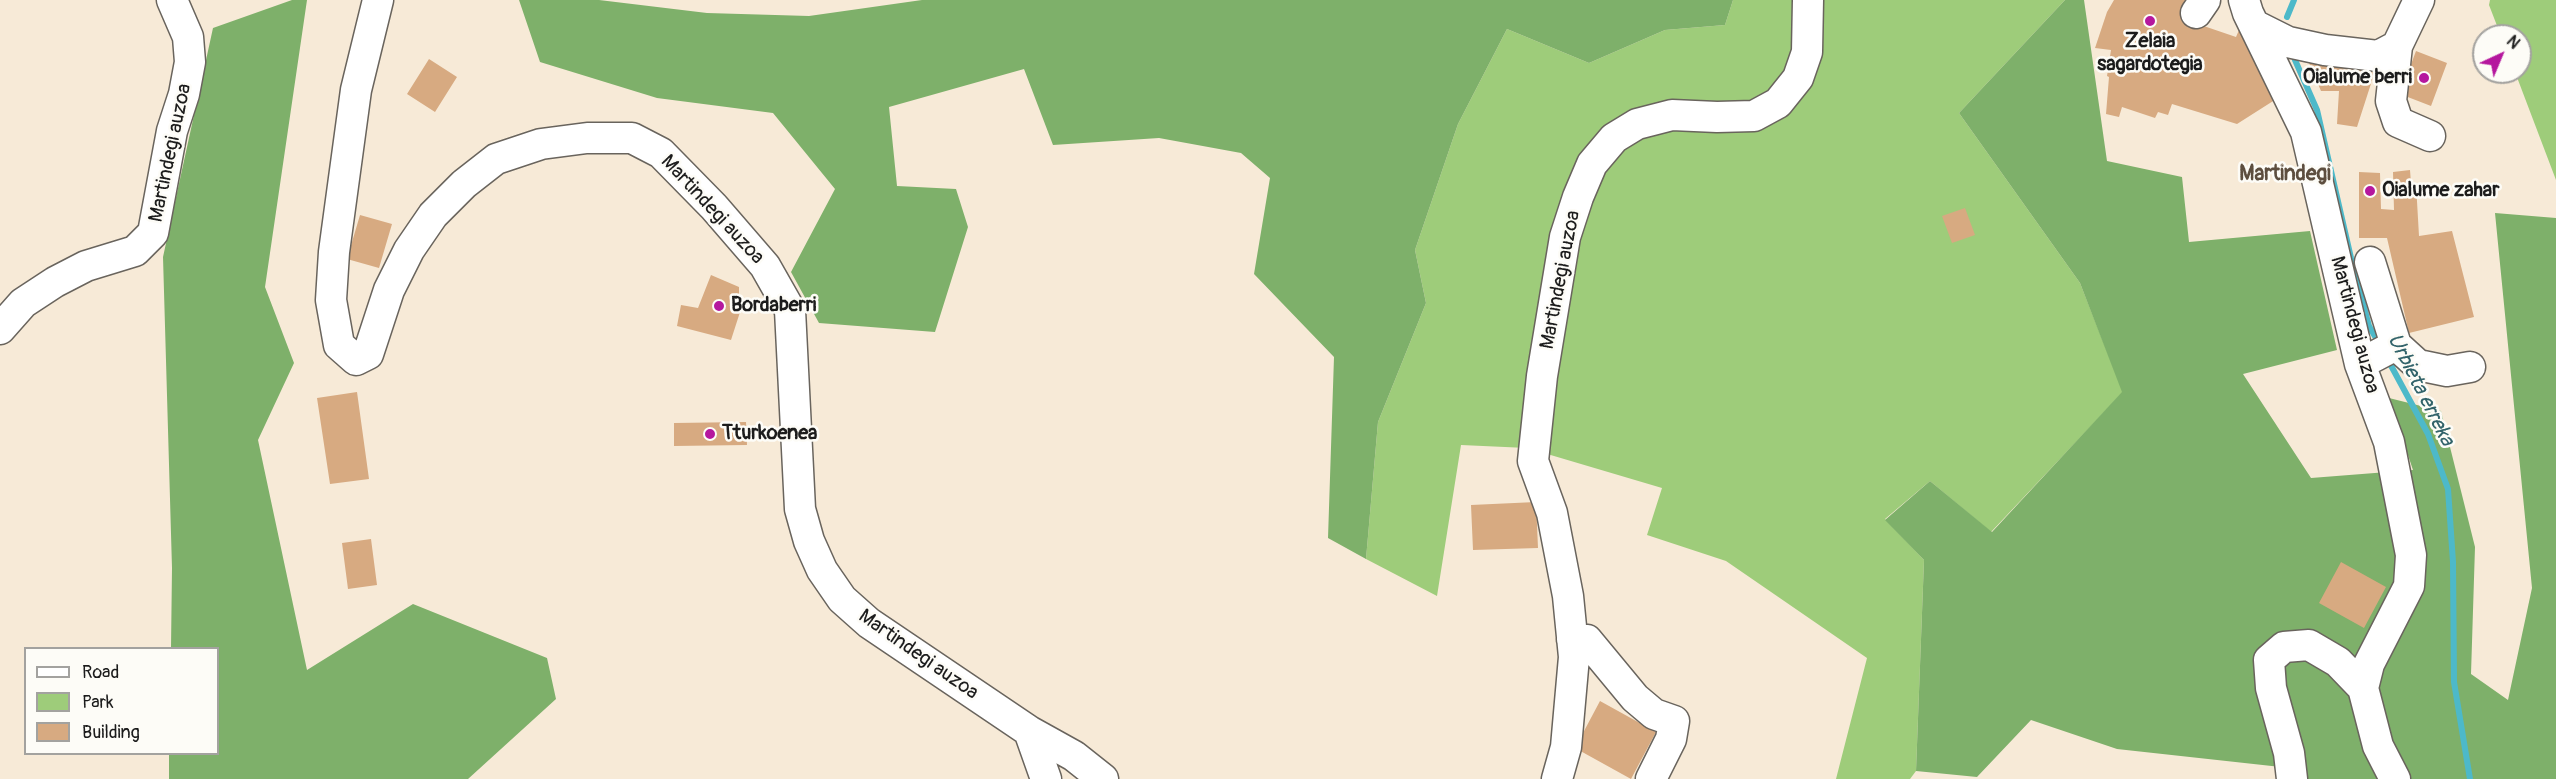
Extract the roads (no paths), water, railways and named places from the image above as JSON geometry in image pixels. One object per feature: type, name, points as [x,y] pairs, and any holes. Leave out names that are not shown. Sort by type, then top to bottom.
[{"type":"street","name":"Martindegi auzoa","points":[[0,329],[23,303],[55,282],[86,266],[135,251],[153,233],[172,131],[184,94],[190,62],[188,37],[172,0]]},
{"type":"street","name":"Martindegi auzoa","points":[[378,0],[356,90],[334,252],[331,300],[339,345],[356,360],[368,354],[389,290],[409,250],[433,215],[464,184],[496,159],[541,144],[587,138],[632,138],[661,153],[714,207],[765,266],[790,310],[800,508],[809,541],[822,570],[842,599],[869,623],[1029,731],[1074,756],[1102,779]]},
{"type":"street","name":"Martindegi auzoa","points":[[1557,779],[1566,747],[1574,657],[1568,596],[1552,513],[1533,461],[1542,376],[1565,237],[1592,164],[1614,138],[1637,124],[1672,115],[1754,116],[1778,103],[1797,78],[1807,51],[1808,0]]},
{"type":"street","points":[[2419,0],[2397,46],[2391,102],[2398,122],[2430,136]]},
{"type":"street","name":"Martindegi auzoa","points":[[2250,13],[2306,132],[2380,353],[2388,442],[2410,555],[2409,586],[2369,664],[2363,688]]},
{"type":"street","points":[[2250,13],[2288,42],[2325,50],[2378,56],[2397,46]]},
{"type":"street","points":[[2370,262],[2380,353],[2447,371],[2470,366]]},
{"type":"street","points":[[1572,639],[1587,640],[1635,698],[1654,714],[1674,721],[1671,739],[1651,779]]},
{"type":"street","points":[[2292,779],[2289,753],[2271,688],[2269,660],[2283,647],[2309,645],[2338,662],[2363,688],[2378,746],[2395,779]]},
{"type":"street","points":[[1029,731],[1046,779]]},
{"type":"waterway","name":"Urbieta erreka","points":[[2287,17],[2294,0]]},
{"type":"waterway","name":"Urbieta erreka","points":[[2295,60],[2317,110],[2369,326],[2380,345]]},
{"type":"waterway","name":"Urbieta erreka","points":[[2388,360],[2428,434],[2448,489],[2453,562],[2454,682],[2470,779]]},
{"type":"place","name":"Zelaia sagardotegia","points":[[2150,21]]},
{"type":"place","name":"Oialume berri","points":[[2424,78]]},
{"type":"place","name":"Oialume zahar","points":[[2370,191]]},
{"type":"place","name":"Bordaberri","points":[[719,306]]},
{"type":"place","name":"Tturkoenea","points":[[710,434]]},
{"type":"district","name":"Martindegi","points":[[2285,175]]}]
